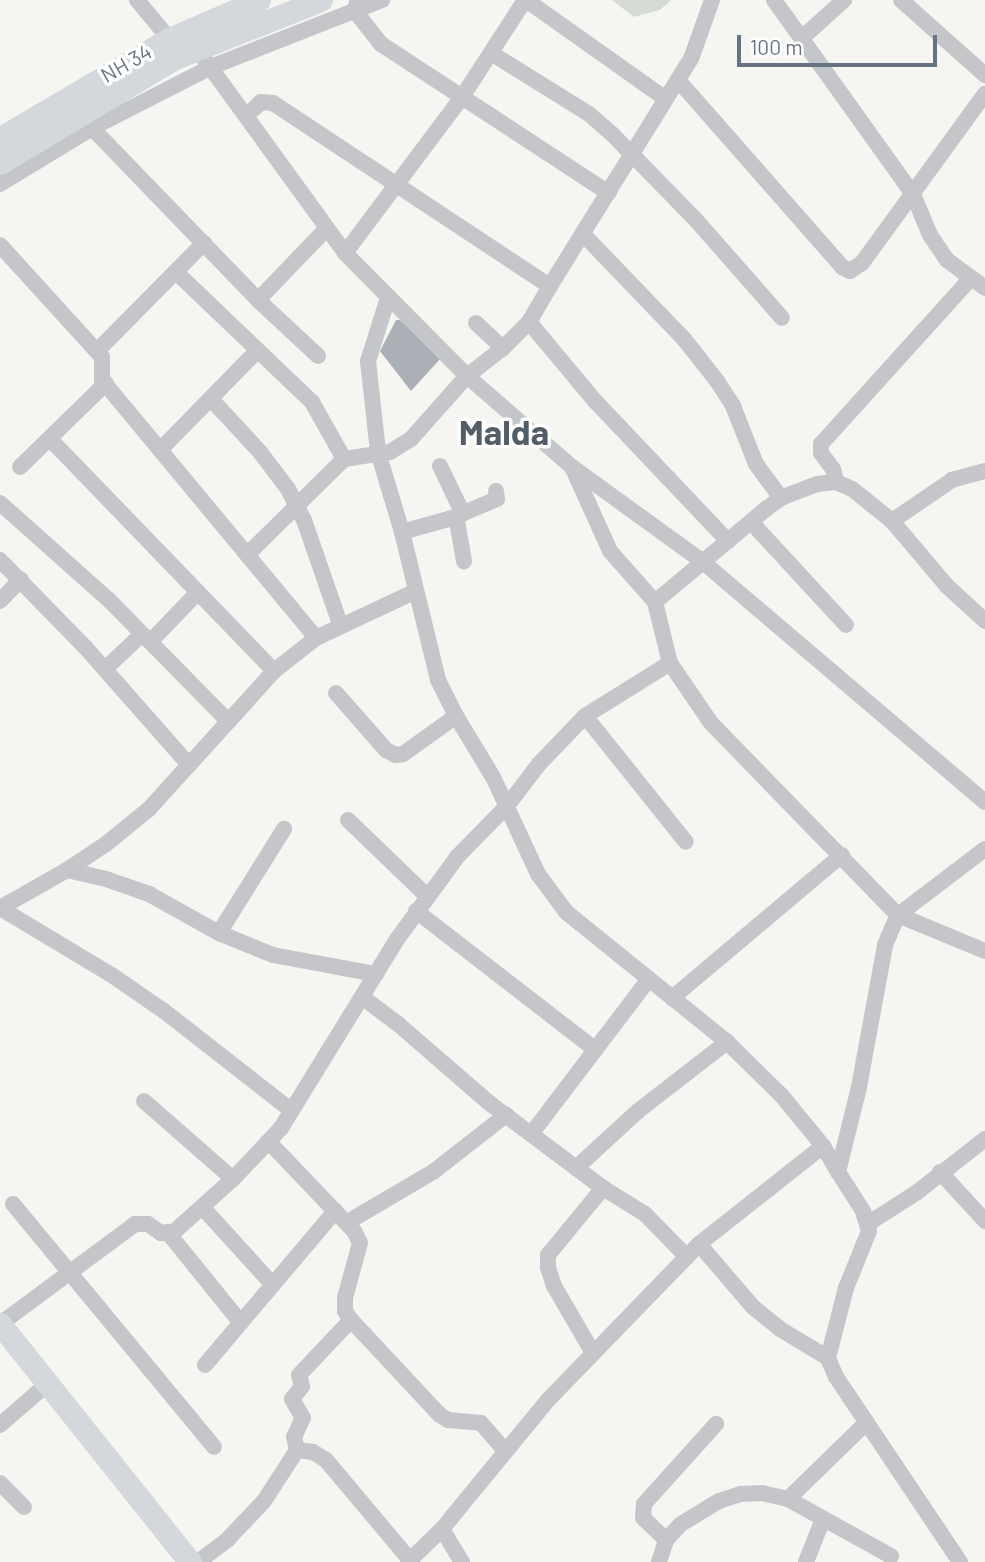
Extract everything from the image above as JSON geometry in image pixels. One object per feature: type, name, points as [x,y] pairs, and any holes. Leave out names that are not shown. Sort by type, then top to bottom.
[{"type":"main road","name":"NH 34","points":[[0,138],[169,39],[259,0]]},
{"type":"main road","points":[[0,163],[175,58],[204,58],[321,0]]},
{"type":"main road","points":[[0,1324],[46,1385],[190,1562]]},
{"type":"street","points":[[137,0],[166,35]]},
{"type":"street","points":[[0,126],[166,35],[248,0]]},
{"type":"street","points":[[0,184],[204,58],[356,5],[382,0]]},
{"type":"street","points":[[345,253],[399,184],[461,97],[525,0],[666,99]]},
{"type":"street","points":[[248,554],[344,459],[399,448],[411,439],[467,376],[503,348],[528,322],[691,60],[712,0]]},
{"type":"street","points":[[802,38],[844,0]]},
{"type":"street","points":[[901,0],[985,75]]},
{"type":"street","points":[[776,1],[914,194],[930,235],[947,260],[985,288]]},
{"type":"street","points":[[356,5],[381,44],[608,193]]},
{"type":"street","points":[[491,54],[589,114],[633,153],[782,318]]},
{"type":"street","points":[[204,58],[345,253],[467,376],[572,467],[704,562],[985,802]]},
{"type":"street","points":[[678,80],[842,267],[850,271],[862,263],[985,94]]},
{"type":"street","points":[[247,115],[261,102],[273,103],[550,286]]},
{"type":"street","points":[[92,128],[258,300],[318,356]]},
{"type":"street","points":[[258,300],[326,229]]},
{"type":"street","points":[[583,234],[684,339],[717,381],[733,405],[756,464],[781,498]]},
{"type":"street","points":[[97,351],[204,243]]},
{"type":"street","points":[[0,245],[97,351],[103,362],[101,377],[316,638]]},
{"type":"street","points":[[177,273],[312,402],[344,459]]},
{"type":"street","points":[[836,482],[833,469],[821,453],[821,444],[970,279]]},
{"type":"street","points":[[388,298],[374,334],[368,361],[378,452],[402,532],[439,680],[456,716],[507,806],[538,874],[566,912],[727,1042],[782,1096],[823,1146],[869,1223],[866,1242],[846,1288],[828,1358]]},
{"type":"street","points":[[528,322],[596,402],[728,541]]},
{"type":"street","points":[[476,323],[503,348]]},
{"type":"street","points":[[160,450],[257,351]]},
{"type":"street","points":[[20,467],[106,383]]},
{"type":"street","points":[[211,399],[260,452],[297,507],[340,624]]},
{"type":"street","points":[[50,439],[274,671]]},
{"type":"street","points":[[440,466],[458,516],[464,561]]},
{"type":"street","points":[[572,467],[610,551],[656,602],[670,663],[710,723],[898,915],[985,951]]},
{"type":"street","points":[[892,521],[952,480],[985,471]]},
{"type":"street","points":[[656,602],[781,498],[817,484],[836,482],[868,499],[892,521],[947,586],[985,621]]},
{"type":"street","points":[[402,532],[458,516],[497,499],[496,491]]},
{"type":"street","points":[[0,503],[79,572],[228,721]]},
{"type":"street","points":[[751,522],[846,625]]},
{"type":"street","points":[[0,560],[104,669],[189,765]]},
{"type":"street","points":[[0,601],[21,579]]},
{"type":"street","points":[[292,1111],[154,1004],[0,908],[67,870],[106,844],[149,809],[274,671],[316,638],[340,624],[416,591]]},
{"type":"street","points":[[104,669],[146,638],[197,593]]},
{"type":"street","points":[[169,1234],[203,1208],[269,1142],[292,1111],[416,911],[457,857],[507,806],[539,764],[586,716],[670,663]]},
{"type":"street","points":[[336,693],[386,750],[395,755],[403,754],[456,716]]},
{"type":"street","points":[[586,716],[686,842]]},
{"type":"street","points":[[348,820],[427,896]]},
{"type":"street","points":[[219,933],[284,829]]},
{"type":"street","points":[[838,1172],[859,1087],[885,945],[898,915],[985,849]]},
{"type":"street","points":[[672,998],[842,855]]},
{"type":"street","points":[[67,870],[106,879],[149,894],[219,933],[273,955],[376,974]]},
{"type":"street","points":[[416,911],[596,1050]]},
{"type":"street","points":[[532,1133],[648,980]]},
{"type":"street","points":[[362,997],[506,1115],[603,1188],[645,1214],[687,1257]]},
{"type":"street","points":[[576,1168],[638,1111],[727,1042]]},
{"type":"street","points":[[144,1101],[233,1179]]},
{"type":"street","points":[[205,1365],[273,1285],[341,1217],[433,1172],[506,1115]]},
{"type":"street","points":[[869,1223],[916,1193],[985,1139]]},
{"type":"street","points":[[269,1142],[341,1217],[360,1243],[345,1298],[345,1311],[351,1320],[440,1415],[448,1420],[476,1420],[505,1451]]},
{"type":"street","points":[[297,1451],[313,1452],[326,1460],[409,1561],[442,1529],[505,1451],[593,1353],[699,1244],[823,1146]]},
{"type":"street","points":[[940,1172],[985,1221]]},
{"type":"street","points":[[593,1353],[554,1286],[548,1267],[548,1255],[603,1188]]},
{"type":"street","points":[[13,1204],[214,1447]]},
{"type":"street","points":[[203,1208],[273,1285]]},
{"type":"street","points":[[0,1324],[135,1224],[148,1224],[161,1233],[169,1234],[241,1323]]},
{"type":"street","points":[[699,1244],[752,1307],[780,1329],[828,1358],[836,1377],[960,1562]]},
{"type":"street","points":[[198,1562],[228,1539],[264,1501],[297,1451],[294,1437],[303,1418],[292,1399],[302,1386],[299,1375],[351,1320]]},
{"type":"street","points":[[0,1425],[46,1385]]},
{"type":"street","points":[[788,1499],[867,1422]]},
{"type":"street","points":[[666,1540],[643,1518],[644,1504],[716,1424]]},
{"type":"street","points":[[0,1483],[24,1507]]},
{"type":"street","points":[[659,1562],[666,1540],[681,1524],[719,1501],[741,1494],[762,1493],[788,1499],[891,1556]]},
{"type":"street","points":[[806,1562],[823,1519]]},
{"type":"street","points":[[442,1529],[463,1562]]},
{"type":"shaded area","points":[[612,0],[671,0],[660,10],[634,17]]},
{"type":"building","points":[[396,320],[400,320],[441,358],[411,391],[380,351]]},
{"type":"district","name":"Malda","points":[[504,431]]}]
